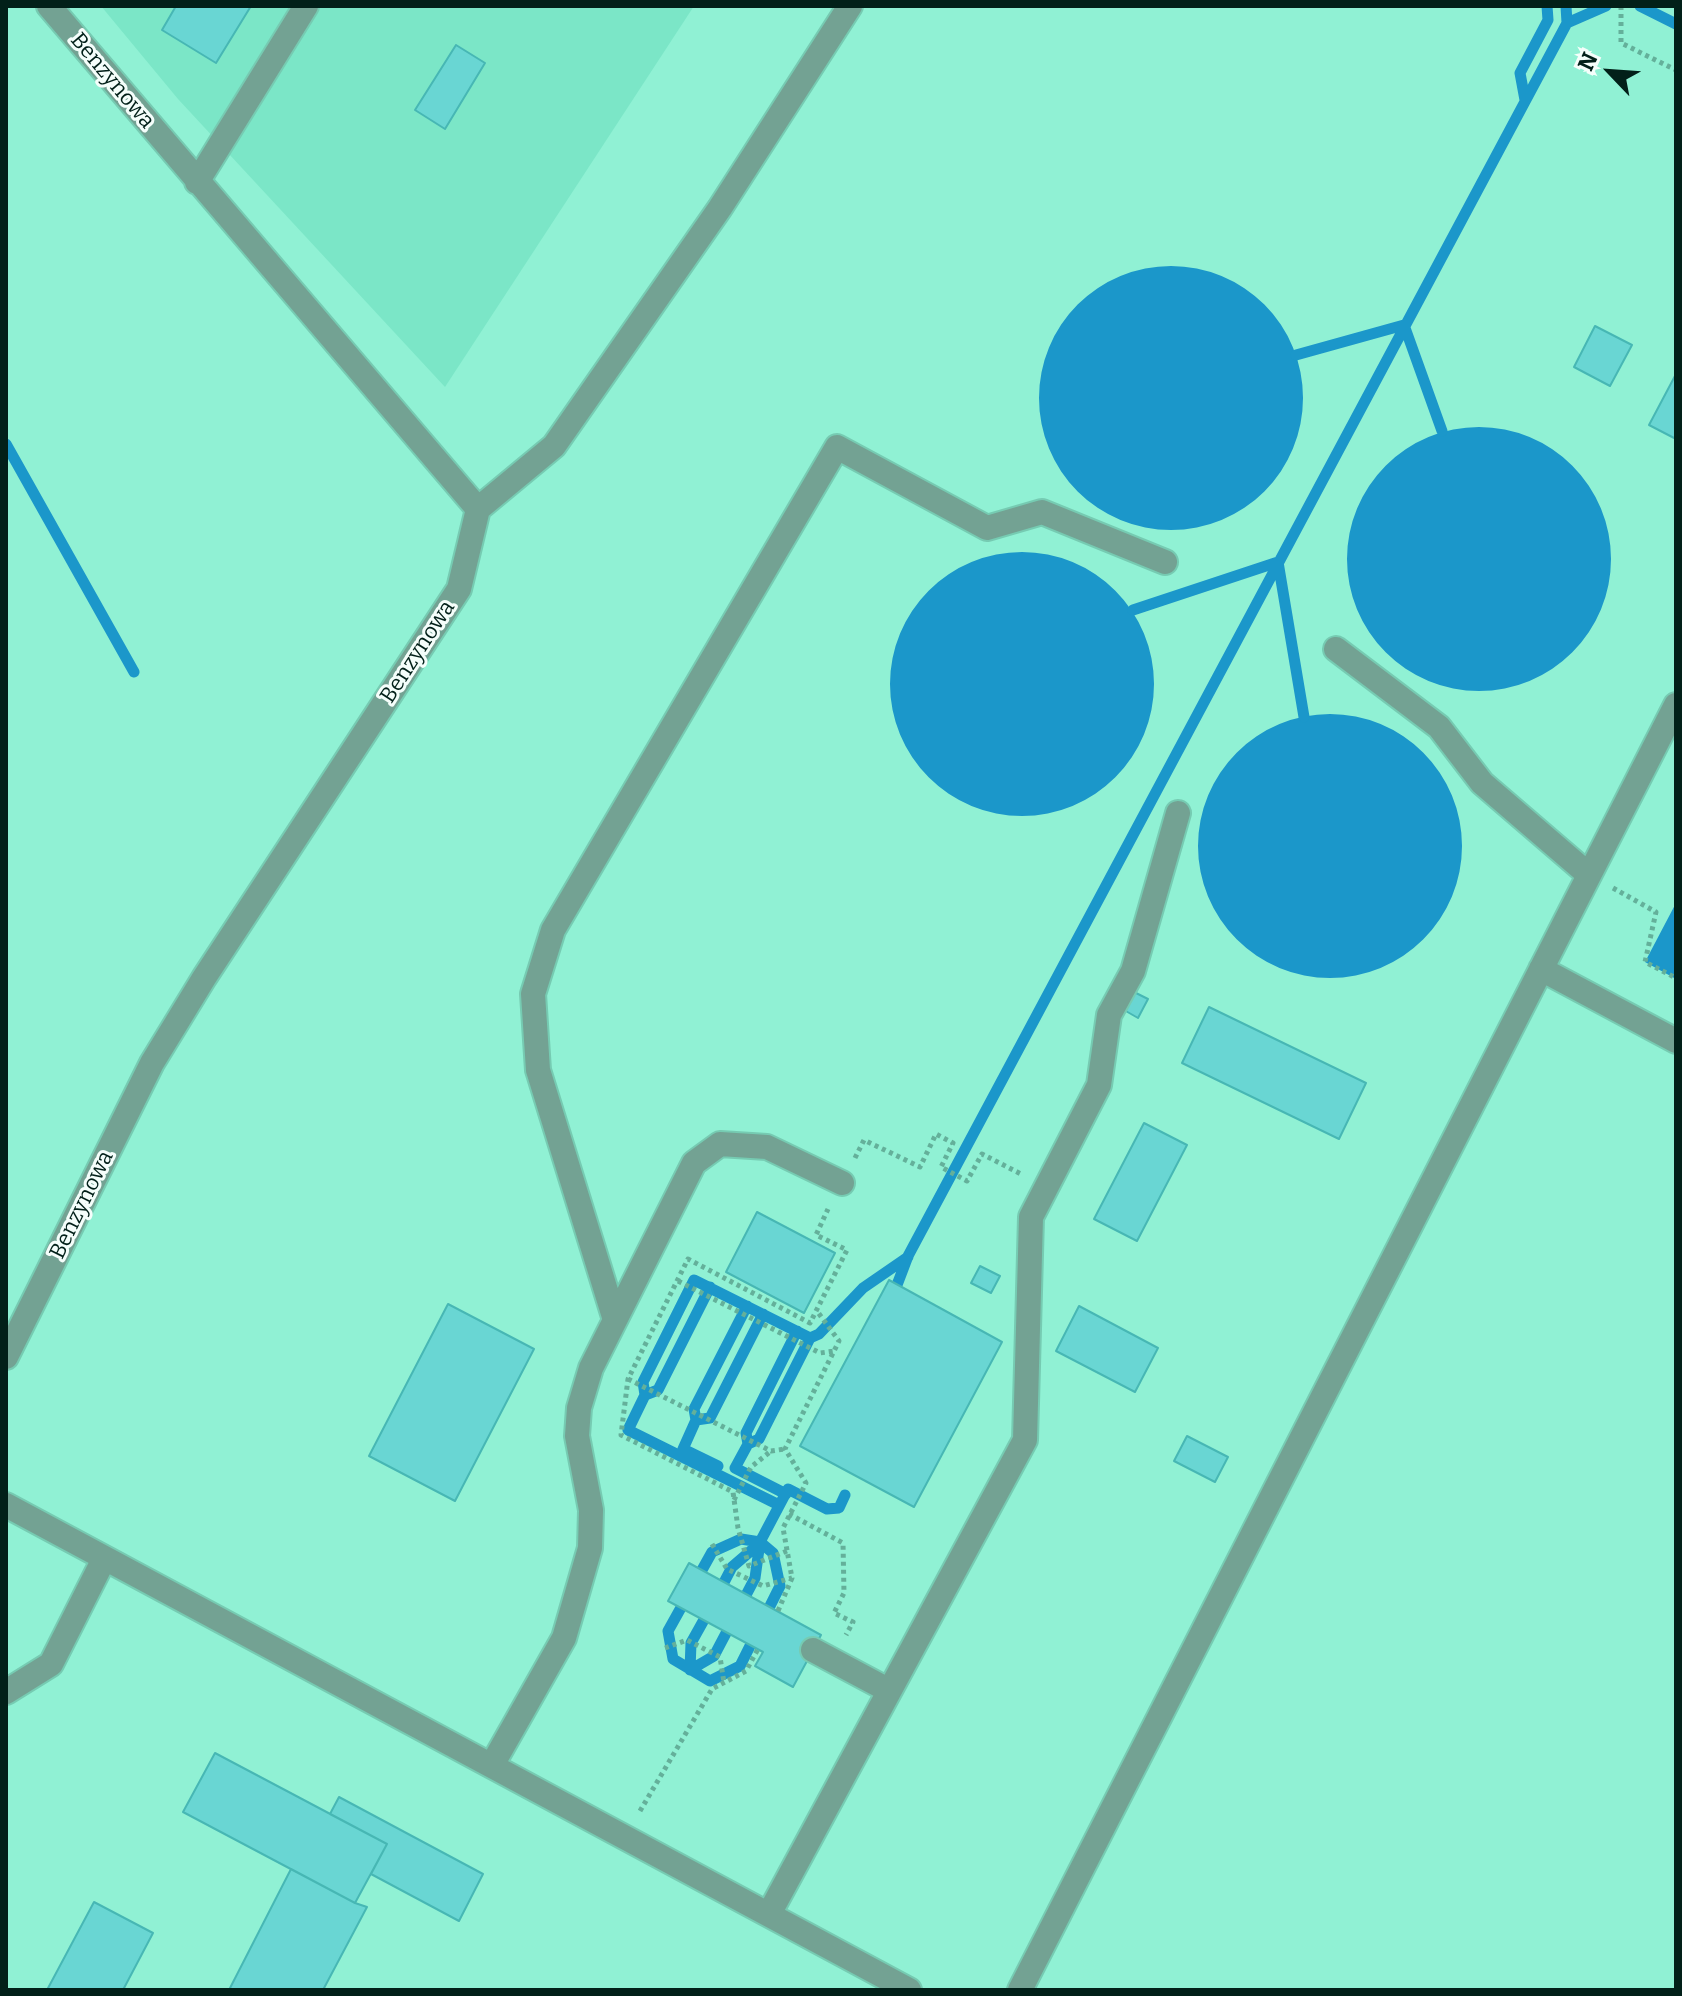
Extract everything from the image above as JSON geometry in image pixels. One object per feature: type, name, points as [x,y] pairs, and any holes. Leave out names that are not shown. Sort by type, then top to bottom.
[{"type":"street","name":"Benzynowa","points":[[6,1357],[152,1063],[459,589],[478,509],[49,6]]},
{"type":"street","points":[[197,182],[306,6]]},
{"type":"street","points":[[478,509],[554,446],[720,208],[850,6]]},
{"type":"street","points":[[615,1320],[538,1070],[533,994],[553,930],[837,447],[987,528],[1042,512],[1165,562]]},
{"type":"street","points":[[1336,649],[1439,727],[1482,783],[1589,875]]},
{"type":"street","points":[[1020,1990],[1676,705]]},
{"type":"street","points":[[769,1914],[1025,1440],[1031,1217],[1099,1085],[1109,1015],[1133,971],[1178,813]]},
{"type":"street","points":[[1541,969],[1676,1041]]},
{"type":"street","points":[[492,1765],[564,1638],[590,1548],[591,1510],[577,1436],[579,1408],[591,1368],[694,1163],[720,1144],[767,1147],[842,1183]]},
{"type":"street","points":[[6,1505],[909,1990]]},
{"type":"street","points":[[6,1692],[51,1664],[104,1559]]},
{"type":"street","points":[[823,1656],[888,1690]]},
{"type":"path","points":[[1621,6],[1621,43],[1676,70]]},
{"type":"path","points":[[1589,875],[1656,912],[1645,962],[1676,978]]},
{"type":"path","points":[[787,1551],[749,1566],[738,1528],[733,1492],[621,1435],[628,1379],[688,1259],[810,1323],[847,1250],[816,1235],[864,1140],[920,1167],[936,1134],[953,1143],[941,1167],[967,1181],[982,1154],[1022,1174]]},
{"type":"path","points":[[678,1281],[820,1353],[835,1351]]},
{"type":"path","points":[[785,1449],[839,1341],[817,1311]]},
{"type":"path","points":[[628,1379],[768,1450],[785,1449]]},
{"type":"path","points":[[778,1611],[792,1578],[783,1528],[806,1483],[785,1449]]},
{"type":"path","points":[[734,1501],[751,1467],[768,1450]]},
{"type":"path","points":[[789,1514],[843,1543],[844,1593],[834,1613],[853,1622],[823,1656]]},
{"type":"path","points":[[712,1544],[727,1569],[763,1586],[792,1578]]},
{"type":"path","points":[[665,1648],[687,1640],[720,1657],[724,1683]]},
{"type":"path","points":[[625,1836],[712,1689],[746,1671],[758,1649]]},
{"type":"shaded area","points":[[101,6],[694,6],[445,387],[178,99]]},
{"type":"water","points":[[1171,266],[1222,276],[1255,296],[1273,314],[1293,347],[1303,398],[1293,449],[1273,482],[1255,500],[1222,520],[1171,530],[1120,520],[1087,500],[1069,482],[1049,449],[1039,398],[1049,347],[1069,314],[1087,296],[1120,276]]},
{"type":"water","points":[[1479,427],[1529,437],[1563,457],[1581,475],[1601,509],[1611,559],[1601,609],[1581,643],[1563,661],[1529,681],[1479,691],[1429,681],[1395,661],[1377,643],[1357,609],[1347,559],[1357,509],[1377,475],[1395,457],[1429,437]]},
{"type":"water","points":[[1022,552],[1073,562],[1106,582],[1124,600],[1144,633],[1154,684],[1144,735],[1124,768],[1106,786],[1073,806],[1022,816],[971,806],[938,786],[920,768],[900,735],[890,684],[900,633],[920,600],[938,582],[971,562]]},
{"type":"water","points":[[1330,714],[1381,724],[1414,744],[1432,762],[1452,795],[1462,846],[1452,897],[1432,930],[1414,948],[1381,968],[1330,978],[1279,968],[1246,948],[1228,930],[1208,897],[1198,846],[1208,795],[1228,762],[1246,744],[1279,724]]},
{"type":"water","points":[[1676,903],[1676,979],[1645,962]]},
{"type":"building","points":[[176,6],[251,6],[216,63],[162,30]]},
{"type":"building","points":[[456,45],[485,63],[445,129],[415,110]]},
{"type":"building","points":[[1595,326],[1632,345],[1610,386],[1574,367]]},
{"type":"building","points":[[1676,374],[1676,439],[1649,425]]},
{"type":"building","points":[[1134,992],[1148,999],[1138,1018],[1124,1010]]},
{"type":"building","points":[[1209,1007],[1366,1083],[1339,1139],[1182,1063]]},
{"type":"building","points":[[1144,1123],[1187,1145],[1137,1241],[1094,1219]]},
{"type":"building","points":[[757,1212],[835,1253],[804,1313],[726,1272]]},
{"type":"building","points":[[980,1266],[1000,1276],[991,1293],[971,1283]]},
{"type":"building","points":[[889,1280],[1002,1342],[914,1507],[800,1446]]},
{"type":"building","points":[[448,1304],[534,1349],[455,1501],[369,1456]]},
{"type":"building","points":[[1079,1306],[1158,1348],[1135,1392],[1056,1351]]},
{"type":"building","points":[[1187,1436],[1228,1457],[1215,1482],[1174,1461]]},
{"type":"building","points":[[689,1563],[821,1635],[793,1687],[755,1666],[763,1652],[668,1601]]},
{"type":"building","points":[[215,1753],[387,1844],[355,1903],[183,1812]]},
{"type":"building","points":[[339,1797],[483,1874],[459,1921],[371,1874],[387,1844],[330,1814]]},
{"type":"building","points":[[291,1869],[367,1907],[323,1990],[229,1990]]},
{"type":"building","points":[[94,1902],[153,1933],[123,1990],[47,1990]]},
{"type":"waterway","points":[[1525,100],[1520,73],[1548,20],[1547,6]]},
{"type":"waterway","points":[[1566,6],[1567,23]]},
{"type":"waterway","points":[[897,1285],[908,1256],[1567,23],[1606,6]]},
{"type":"waterway","points":[[1640,6],[1676,24]]},
{"type":"waterway","points":[[1296,355],[1404,325],[1442,431]]},
{"type":"waterway","points":[[6,444],[134,672]]},
{"type":"waterway","points":[[1133,610],[1278,562],[1304,717]]},
{"type":"waterway","points":[[779,1505],[628,1430],[645,1395],[643,1382],[694,1280],[810,1338],[819,1334],[863,1288],[908,1257]]},
{"type":"waterway","points":[[645,1395],[658,1390],[710,1287]]},
{"type":"waterway","points":[[718,1466],[683,1449],[696,1420],[694,1409],[747,1306]]},
{"type":"waterway","points":[[696,1420],[710,1418],[763,1314]]},
{"type":"waterway","points":[[786,1494],[735,1468],[748,1444],[746,1433],[797,1331]]},
{"type":"waterway","points":[[748,1444],[759,1439],[810,1338]]},
{"type":"waterway","points":[[690,1670],[714,1656],[755,1578],[760,1542],[788,1489],[827,1509],[839,1508],[845,1495]]},
{"type":"waterway","points":[[741,1539],[760,1542],[773,1553],[780,1586],[740,1666],[710,1681],[673,1659],[668,1631],[712,1552],[741,1539]]},
{"type":"waterway","points":[[718,1594],[732,1567],[760,1543]]},
{"type":"waterway","points":[[690,1670],[691,1643],[710,1609]]}]
